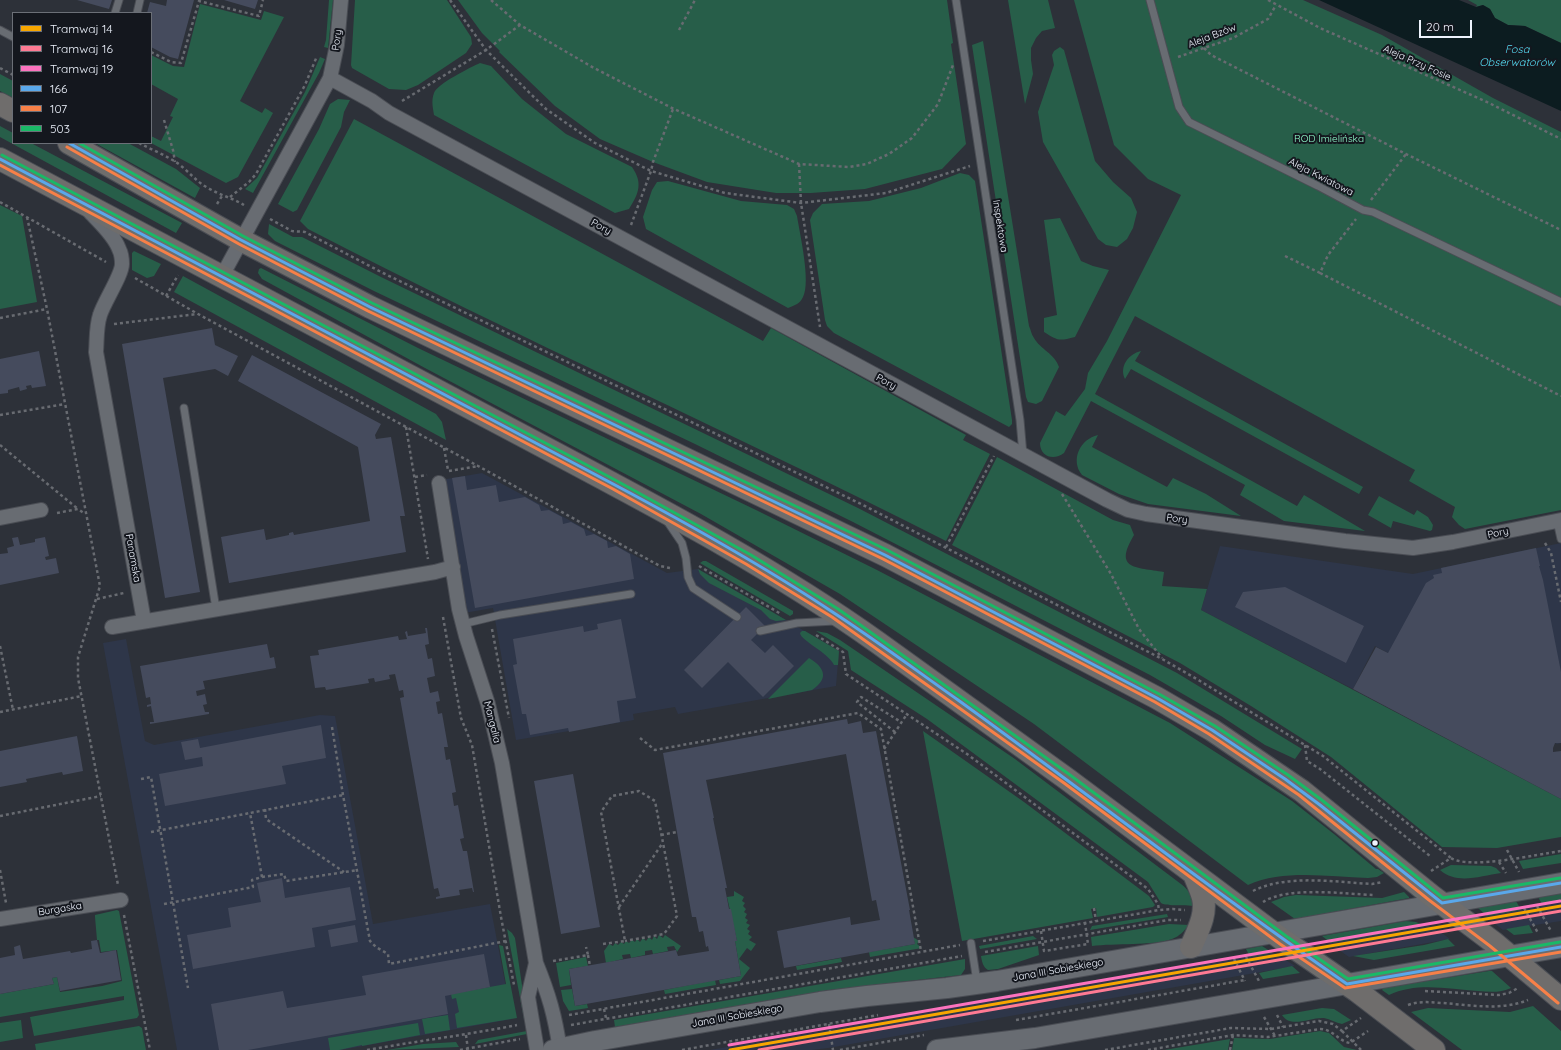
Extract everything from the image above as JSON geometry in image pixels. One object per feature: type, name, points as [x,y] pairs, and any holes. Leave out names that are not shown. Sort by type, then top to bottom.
[{"type":"main road","points":[[0,104],[12,110]]},
{"type":"main road","points":[[71,144],[241,240],[370,307],[885,555],[1157,698],[1212,730],[1290,783],[1332,814],[1510,956],[1561,999]]},
{"type":"main road","points":[[0,159],[658,508],[747,558],[847,620],[1067,779],[1274,933],[1347,984],[1434,1050]]},
{"type":"main road","points":[[1191,947],[1200,924],[1204,906],[1203,898],[1194,874]]},
{"type":"main road","name":"Jana III Sobieskiego","points":[[558,1049],[820,1002],[977,984],[1561,883]]},
{"type":"main road","points":[[932,1043],[1035,1038],[1510,956],[1556,939]]},
{"type":"street","name":"Pory","points":[[341,0],[337,45],[330,78],[396,116],[1023,455],[1128,510],[1164,517],[1345,541],[1422,548],[1559,520]]},
{"type":"street","points":[[222,276],[330,78]]},
{"type":"street","points":[[81,201],[119,247],[122,264],[121,270]]},
{"type":"street","name":"Panamska","points":[[121,270],[105,302],[100,317],[96,352],[144,621]]},
{"type":"street","name":"Mangalia","points":[[439,483],[459,609],[488,704],[502,763],[536,964],[553,1011],[558,1049]]},
{"type":"street","points":[[0,518],[41,510]]},
{"type":"street","points":[[112,627],[453,568]]},
{"type":"street","name":"Burgaska","points":[[4,918],[121,900]]},
{"type":"street","name":"Mangalia","points":[[536,964],[528,997],[537,1050]]},
{"type":"lane","points":[[115,12],[119,0]]},
{"type":"lane","points":[[137,12],[140,0]]},
{"type":"lane","name":"Inspektowa","points":[[956,0],[1019,412],[1023,455]]},
{"type":"lane","name":"Aleja Kwiatowa","points":[[1150,0],[1179,107],[1189,122],[1363,210],[1373,212],[1561,302]]},
{"type":"lane","points":[[0,30],[12,36]]},
{"type":"lane","points":[[184,408],[216,609]]},
{"type":"lane","points":[[658,508],[682,543],[686,558],[688,577],[693,588],[737,617]]},
{"type":"lane","points":[[1559,520],[1561,539]]},
{"type":"lane","points":[[463,624],[500,616],[631,594]]},
{"type":"lane","points":[[760,631],[797,624],[847,620]]},
{"type":"lane","points":[[971,943],[977,984]]},
{"type":"path","points":[[152,52],[171,62],[181,63],[199,1],[259,16],[263,0]]},
{"type":"path","points":[[450,0],[486,50],[546,109],[595,143],[651,171],[725,193],[801,203],[886,194],[940,177],[980,162]]},
{"type":"path","points":[[491,0],[520,25],[594,68],[674,109],[799,164],[849,167],[867,164],[889,154],[912,138],[938,104],[953,64]]},
{"type":"path","points":[[679,30],[695,0]]},
{"type":"path","name":"Aleja Przy Fosie","points":[[1268,0],[1320,28],[1487,102],[1561,139]]},
{"type":"path","name":"Aleja Bzów","points":[[1166,61],[1233,38],[1268,19],[1276,5]]},
{"type":"path","points":[[402,101],[486,50],[520,25]]},
{"type":"path","points":[[1204,48],[1211,55],[1406,154],[1561,230]]},
{"type":"path","points":[[230,197],[249,182],[256,174],[305,86],[319,51]]},
{"type":"path","points":[[0,68],[12,74]]},
{"type":"path","points":[[631,225],[653,162],[674,109]]},
{"type":"path","points":[[164,120],[175,162]]},
{"type":"path","points":[[141,144],[175,162],[196,181],[222,196],[230,197],[246,206]]},
{"type":"path","points":[[799,164],[801,203],[820,328]]},
{"type":"path","points":[[0,202],[198,314],[660,566],[670,568]]},
{"type":"path","points":[[27,217],[47,309],[100,586],[78,657],[78,678],[150,1050]]},
{"type":"path","points":[[271,219],[292,231],[305,232],[383,273],[764,456],[946,547],[1164,660],[1323,756],[1451,858],[1460,861],[1499,862],[1561,850]]},
{"type":"path","points":[[1285,256],[1561,396]]},
{"type":"path","points":[[1320,273],[1323,266]]},
{"type":"path","points":[[0,318],[47,309]]},
{"type":"path","points":[[110,324],[198,314]]},
{"type":"path","points":[[0,415],[65,404]]},
{"type":"path","points":[[406,427],[429,564],[435,572]]},
{"type":"path","points":[[0,445],[78,509]]},
{"type":"path","points":[[444,447],[448,471]]},
{"type":"path","points":[[946,547],[995,454]]},
{"type":"path","points":[[1058,488],[1111,574],[1139,629],[1164,660]]},
{"type":"path","points":[[1545,544],[1551,552],[1561,602]]},
{"type":"path","points":[[686,558],[843,652],[846,674],[967,754],[1148,889],[1158,904],[1159,910]]},
{"type":"path","points":[[442,612],[461,718],[472,745],[514,986]]},
{"type":"path","points":[[0,646],[13,710]]},
{"type":"path","points":[[0,712],[82,696]]},
{"type":"path","points":[[895,732],[857,702],[860,697],[902,722]]},
{"type":"path","points":[[640,738],[655,750],[858,713],[881,729],[921,951]]},
{"type":"path","points":[[884,748],[907,714]]},
{"type":"path","points":[[332,727],[370,941],[376,947],[388,954],[389,964],[506,941]]},
{"type":"path","points":[[1305,745],[1307,761],[1320,768],[1430,856]]},
{"type":"path","points":[[141,779],[151,777],[188,988]]},
{"type":"path","points":[[603,944],[664,934],[676,916],[655,801],[639,791],[612,796],[601,812],[625,940]]},
{"type":"path","points":[[151,832],[343,795]]},
{"type":"path","points":[[0,816],[101,796]]},
{"type":"path","points":[[265,809],[266,819],[344,872]]},
{"type":"path","points":[[250,813],[262,878]]},
{"type":"path","points":[[661,835],[677,832]]},
{"type":"path","points":[[619,907],[663,843]]},
{"type":"path","points":[[1507,850],[1519,872]]},
{"type":"path","points":[[1435,869],[1451,858]]},
{"type":"path","points":[[1499,862],[1506,874]]},
{"type":"path","points":[[0,870],[4,918]]},
{"type":"path","points":[[164,904],[253,887],[252,880],[284,874],[286,881],[358,870]]},
{"type":"path","points":[[1253,891],[1269,884],[1284,881],[1372,884],[1387,881]]},
{"type":"path","points":[[1266,900],[1283,893],[1296,892],[1378,895]]},
{"type":"path","points":[[1535,903],[1556,939]]},
{"type":"path","points":[[1523,905],[1538,934]]},
{"type":"path","points":[[1094,908],[1096,921]]},
{"type":"path","points":[[568,1015],[921,951],[1159,910],[1188,910]]},
{"type":"path","points":[[575,1024],[1168,920],[1187,921]]},
{"type":"path","points":[[1041,931],[1044,951],[1088,944],[1085,923]]},
{"type":"path","points":[[586,947],[590,966]]},
{"type":"path","points":[[1231,954],[1247,984]]},
{"type":"path","points":[[1244,954],[1260,982]]},
{"type":"path","points":[[553,961],[588,955]]},
{"type":"path","points":[[1012,1020],[1245,980]]},
{"type":"path","points":[[1424,991],[1493,995],[1510,993],[1516,989]]},
{"type":"path","points":[[1402,1008],[1409,1004],[1422,1002],[1501,1007],[1528,1000]]},
{"type":"path","points":[[1277,1014],[1284,1027]]},
{"type":"path","points":[[1264,1016],[1276,1036]]},
{"type":"path","points":[[1105,1050],[1231,1028],[1271,1029],[1320,1021],[1333,1024],[1342,1031],[1360,1050]]},
{"type":"path","points":[[1342,1031],[1356,1021]]},
{"type":"path","points":[[367,1050],[381,1049],[423,1040],[466,1035],[521,1024]]},
{"type":"path","points":[[829,1024],[833,1050]]},
{"type":"path","points":[[1148,1050],[1233,1036],[1276,1036],[1324,1029],[1331,1031],[1344,1042],[1350,1043],[1368,1031]]},
{"type":"path","points":[[466,1035],[468,1049]]},
{"type":"path","points":[[1230,1050],[1233,1036]]},
{"type":"path","points":[[460,1050],[525,1038]]},
{"type":"path","points":[[840,1050],[932,1043]]},
{"type":"path","points":[[482,1046],[483,1050]]},
{"type":"shaded area","points":[[482,473],[667,573],[698,569],[839,651],[836,686],[678,714],[675,707],[633,714],[634,720],[516,740],[493,608],[464,613],[441,480]]},
{"type":"shaded area","points":[[1561,543],[1561,743],[1557,744],[1388,655],[1388,653],[1375,646],[1353,689],[1201,610],[1220,546],[1413,574]]},
{"type":"shaded area","points":[[126,639],[145,741],[154,745],[320,715],[335,716],[373,924],[490,904],[512,1019],[341,1050],[177,1050],[103,643]]},
{"type":"shaded area","points":[[1561,902],[1561,921],[1503,930],[1485,916]]},
{"type":"shaded area","points":[[1424,925],[1434,927],[1450,939],[1349,957],[1329,943]]},
{"type":"shaded area","points":[[1275,953],[1295,966],[828,1048],[812,1050],[710,1050],[1250,956]]},
{"type":"green space","points":[[329,0],[333,0],[328,48],[324,47],[326,40]]},
{"type":"green space","points":[[355,0],[447,0],[471,37],[472,44],[466,53],[418,85],[406,90],[389,89],[352,68]]},
{"type":"green space","points":[[458,0],[947,0],[953,43],[951,44],[966,144],[942,169],[865,189],[811,193],[776,193],[707,182],[653,162],[600,139],[555,106],[499,52],[500,51],[482,33]]},
{"type":"green space","points":[[1008,0],[1048,0],[1055,28],[1042,31],[1036,38],[1031,48],[1033,74],[1025,104]]},
{"type":"green space","name":"ROD Imielińska","points":[[1074,0],[1303,0],[1382,35],[1493,98],[1561,132],[1561,510],[1465,529],[1452,517],[1455,507],[1409,481],[1415,470],[1135,316],[1095,394],[1297,506],[1304,495],[1365,531],[1284,521],[1240,495],[1245,485],[1091,401],[1064,453],[1056,457],[1052,457],[1042,452],[1040,443],[1056,411],[1065,416],[1085,389],[1088,373],[1107,341],[1181,195],[1148,179],[1114,145]]},
{"type":"green space","points":[[1468,0],[1561,0],[1561,43],[1525,26],[1508,25],[1495,18],[1490,9],[1483,5],[1476,7],[1477,5]]},
{"type":"green space","points":[[200,4],[261,20],[264,11],[284,17],[240,101],[262,113],[265,108],[273,113],[238,177],[226,183],[152,144],[152,136],[161,141],[173,117],[170,116],[178,99],[152,85],[152,56],[173,66],[184,67]]},
{"type":"green space","points":[[983,41],[1029,326],[1032,335],[1037,342],[1057,362],[1059,367],[1042,401],[1036,404],[1028,402],[1026,397],[972,45]]},
{"type":"green space","points":[[1060,47],[1064,50],[1095,161],[1113,182],[1131,198],[1137,212],[1133,228],[1127,239],[1117,247],[1106,245],[1098,239],[1043,142],[1038,112],[1054,65],[1052,55],[1054,51]]},
{"type":"green space","points":[[320,57],[325,59],[319,73],[253,193],[245,189],[257,178],[305,92]]},
{"type":"green space","points":[[480,63],[491,66],[522,99],[566,134],[632,167],[639,183],[637,193],[629,209],[615,213],[434,115],[432,104],[436,89],[455,76]]},
{"type":"green space","points":[[0,74],[12,80],[12,97],[0,91]]},
{"type":"green space","points":[[338,99],[350,100],[344,112],[341,127],[297,210],[293,212],[278,204],[319,129],[330,104]]},
{"type":"green space","points":[[354,119],[763,341],[771,328],[966,435],[963,440],[990,454],[946,541],[787,462],[467,309],[308,229],[300,221]]},
{"type":"green space","points":[[0,126],[12,132],[12,144],[0,137]]},
{"type":"green space","points":[[13,144],[33,144],[182,223],[176,233]]},
{"type":"green space","points":[[97,144],[130,144],[176,169],[200,188],[195,198]]},
{"type":"green space","points":[[960,173],[969,175],[975,181],[1012,420],[1012,424],[1009,427],[834,333],[827,326],[825,320],[810,220],[813,213],[822,204],[869,201],[921,188]]},
{"type":"green space","points":[[668,181],[741,201],[787,205],[794,209],[797,216],[802,246],[806,281],[803,297],[800,301],[788,308],[646,229],[643,217],[652,190],[657,182]]},
{"type":"green space","points":[[0,205],[22,216],[37,302],[0,309]]},
{"type":"green space","points":[[1060,218],[1081,261],[1109,270],[1075,337],[1062,340],[1056,339],[1044,332],[1044,318],[1057,315],[1044,220]]},
{"type":"green space","points":[[269,224],[293,237],[302,237],[381,277],[858,508],[1177,673],[1302,749],[1295,759],[1265,745],[1221,716],[1150,675],[853,522],[695,444],[374,291],[275,241],[268,234]]},
{"type":"green space","points":[[134,251],[161,264],[154,276],[147,278],[132,270],[132,253]]},
{"type":"green space","points":[[261,268],[418,348],[756,510],[877,570],[1170,723],[1292,801],[1376,869],[1384,873],[1377,877],[1368,878],[1292,875],[1262,880],[1248,885],[1034,724],[840,594],[701,514],[425,368],[262,279],[258,273],[259,269]]},
{"type":"green space","points":[[183,276],[436,414],[442,422],[446,440],[174,292]]},
{"type":"green space","points":[[1141,351],[1135,361],[1363,487],[1359,494],[1131,369],[1125,379],[1123,370],[1126,362],[1132,355]]},
{"type":"green space","points":[[1098,435],[1092,447],[1167,487],[1173,478],[1206,494],[1241,516],[1148,504],[1119,494],[1082,475],[1077,463],[1079,451],[1086,441]]},
{"type":"green space","points":[[997,457],[1113,520],[1130,525],[1134,535],[1128,546],[1126,555],[1127,561],[1131,565],[1137,567],[1164,572],[1162,586],[1207,589],[1201,610],[1561,799],[1561,837],[1497,848],[1442,847],[1331,757],[1251,706],[1180,663],[952,545]]},
{"type":"green space","points":[[1379,496],[1414,515],[1417,510],[1428,517],[1433,525],[1432,530],[1430,531],[1393,521],[1391,528],[1368,515]]},
{"type":"green space","points":[[706,561],[793,611],[793,614],[790,616],[700,563]]},
{"type":"green space","points":[[698,569],[786,620],[776,621],[770,619],[761,610],[709,583],[700,574]]},
{"type":"green space","points":[[805,631],[839,651],[838,665],[834,665],[831,660],[805,640],[800,633]]},
{"type":"green space","points":[[816,631],[827,633],[840,640],[1015,759],[1184,886],[1190,894],[1193,906],[1168,905],[1161,903],[1148,882],[927,719],[851,670],[848,651]]},
{"type":"green space","points":[[809,658],[818,665],[823,673],[823,677],[818,686],[812,690],[768,699]]},
{"type":"green space","points":[[923,731],[1024,802],[1149,896],[1155,905],[1153,907],[1097,917],[1096,908],[1091,909],[1093,918],[962,941]]},
{"type":"green space","points":[[1561,854],[1561,863],[1523,869],[1519,861]]},
{"type":"green space","points":[[1451,865],[1491,866],[1496,868],[1501,873],[1461,878],[1447,875],[1440,870]]},
{"type":"green space","points":[[734,891],[744,897],[742,901],[745,903],[743,906],[746,909],[744,912],[747,914],[745,918],[748,920],[746,923],[750,925],[747,929],[750,931],[748,934],[752,937],[749,940],[756,944],[751,951],[747,948],[739,959],[750,968],[740,981],[720,984],[719,980],[741,976],[735,941],[737,941],[727,897],[734,896]]},
{"type":"green space","points":[[1404,892],[1409,898],[1295,919],[1271,902],[1284,897],[1296,895],[1382,898]]},
{"type":"green space","points":[[1561,893],[1561,902],[1542,904],[1538,897]]},
{"type":"green space","points":[[1516,901],[1521,910],[1487,916],[1478,908]]},
{"type":"green space","points":[[117,910],[119,911],[139,1015],[137,1018],[34,1036],[30,1017],[124,1000],[124,996],[0,1017],[0,994],[54,984],[52,978],[57,977],[60,992],[102,986],[122,981],[117,950],[101,952],[99,940],[97,940],[95,917],[95,915]]},
{"type":"green space","points":[[1167,914],[1168,917],[1090,930],[1092,926]]},
{"type":"green space","points":[[1406,921],[1416,922],[1425,926],[1331,943],[1322,936]]},
{"type":"green space","points":[[1169,924],[1189,925],[1177,936],[1164,941],[1144,944],[1092,946],[1091,937]]},
{"type":"green space","points":[[1529,925],[1533,933],[1514,935],[1506,929]]},
{"type":"green space","points":[[507,929],[515,938],[527,1019],[524,1019]]},
{"type":"green space","points":[[659,935],[663,938],[665,935],[681,946],[677,952],[674,946],[667,947],[668,951],[653,954],[652,950],[645,951],[645,955],[631,958],[630,954],[622,955],[623,959],[606,963],[604,951],[609,944],[613,946],[615,943],[618,945],[621,942],[624,944],[626,941],[629,943],[632,940],[635,942],[637,939],[640,942],[643,938],[646,941],[649,937],[652,940],[654,936],[657,939]]},
{"type":"green space","points":[[1033,936],[1037,939],[980,949],[979,946]]},
{"type":"green space","points":[[913,937],[919,941],[917,944],[922,948],[870,957],[869,952],[915,944]]},
{"type":"green space","points":[[1448,939],[1455,946],[1374,960],[1353,956],[1424,945]]},
{"type":"green space","points":[[499,945],[503,946],[517,1018],[457,1028],[455,1014],[459,1012],[456,998],[452,999],[451,994],[506,984]]},
{"type":"green space","points":[[1038,946],[1039,955],[998,969],[988,970],[982,962],[981,956]]},
{"type":"green space","points":[[1262,946],[1273,953],[1250,957],[1246,949]]},
{"type":"green space","points":[[586,957],[588,966],[569,969],[571,985],[560,987],[556,963]]},
{"type":"green space","points":[[841,958],[842,962],[797,970],[796,966]]},
{"type":"green space","points":[[965,959],[965,969],[961,975],[829,990],[615,1027],[614,1020]]},
{"type":"green space","points":[[1292,966],[1300,973],[1263,979],[1259,973]]},
{"type":"green space","points":[[1492,971],[1511,988],[1503,991],[1491,992],[1421,987],[1399,991],[1389,995],[1382,990],[1383,988]]},
{"type":"green space","points":[[715,980],[716,985],[665,994],[664,990]]},
{"type":"green space","points":[[572,989],[575,1006],[587,1004],[588,1008],[569,1011],[563,1001],[561,990]]},
{"type":"green space","points":[[1533,1006],[1561,1031],[1561,1050],[1462,1050],[1411,1012],[1428,1008],[1510,1012]]},
{"type":"green space","points":[[1322,1008],[1334,1009],[1351,1020],[1342,1024],[1324,1018],[1296,1022],[1286,1019],[1282,1015]]},
{"type":"green space","points":[[448,1015],[450,1030],[425,1034],[422,1019]]},
{"type":"green space","points":[[21,1020],[23,1038],[0,1042],[0,1023]]},
{"type":"green space","points":[[418,1023],[420,1035],[339,1050],[330,1050],[328,1038]]},
{"type":"green space","points":[[139,1026],[142,1028],[146,1050],[36,1050],[35,1044]]},
{"type":"green space","points":[[527,1031],[527,1034],[475,1044],[478,1040]]},
{"type":"green space","points":[[1320,1031],[1329,1033],[1344,1047],[1357,1050],[1232,1050],[1234,1038],[1270,1039]]},
{"type":"green space","points":[[1230,1039],[1228,1050],[1164,1050]]},
{"type":"green space","points":[[456,1042],[459,1047],[387,1050],[423,1044]]},
{"type":"water","name":"Fosa Obserwatorów","points":[[1319,0],[1459,0],[1476,7],[1483,5],[1490,9],[1495,18],[1508,25],[1525,26],[1561,43],[1561,111]]},
{"type":"building","points":[[77,0],[112,0],[109,9]]},
{"type":"building","points":[[167,0],[194,0],[178,59],[170,57],[152,48],[152,12],[147,12],[150,2],[166,6]]},
{"type":"building","points":[[224,0],[258,0],[255,9]]},
{"type":"building","points":[[212,328],[215,345],[238,356],[228,376],[215,369],[163,378],[200,592],[165,598],[122,344]]},
{"type":"building","points":[[39,351],[46,386],[32,388],[31,385],[26,386],[27,389],[20,391],[19,387],[8,390],[8,393],[0,394],[0,359]]},
{"type":"building","points":[[252,355],[381,424],[375,435],[376,439],[391,437],[405,516],[400,516],[406,552],[229,583],[221,537],[264,529],[266,540],[289,535],[289,533],[293,532],[294,535],[370,521],[358,447],[238,381]]},
{"type":"building","points":[[465,476],[467,490],[496,485],[499,502],[525,497],[539,505],[541,511],[549,510],[562,517],[563,524],[571,522],[584,529],[586,536],[594,534],[607,541],[608,548],[616,546],[630,554],[634,579],[475,608],[452,478]]},
{"type":"building","points":[[18,537],[20,545],[35,542],[35,539],[45,537],[49,556],[45,557],[46,560],[56,558],[59,573],[0,585],[0,554],[8,553],[7,548],[14,546],[12,538]]},
{"type":"building","points":[[1536,548],[1561,672],[1561,743],[1555,743],[1553,752],[1561,751],[1561,799],[1353,689],[1376,647],[1388,653],[1426,583],[1434,578],[1433,575],[1442,573],[1441,568]]},
{"type":"building","points":[[1285,587],[1364,626],[1346,663],[1235,607],[1243,592]]},
{"type":"building","points":[[746,607],[765,626],[751,640],[765,653],[773,645],[794,666],[763,697],[728,662],[702,688],[684,670]]},
{"type":"building","points":[[621,619],[636,698],[617,701],[620,722],[569,732],[568,728],[530,735],[526,714],[522,714],[513,665],[517,664],[513,639],[583,626],[584,632],[598,629],[597,624]]},
{"type":"building","points":[[425,628],[427,628],[429,644],[425,645],[428,659],[432,658],[435,676],[427,678],[430,693],[438,691],[440,701],[436,702],[438,714],[442,713],[448,747],[444,747],[446,760],[450,759],[456,792],[452,793],[454,806],[458,805],[464,838],[460,839],[463,851],[467,851],[474,892],[472,888],[459,890],[460,895],[436,899],[436,897],[440,896],[438,888],[434,889],[400,698],[404,697],[403,690],[399,691],[395,674],[389,675],[390,679],[375,682],[374,678],[368,679],[369,683],[326,690],[325,687],[315,688],[310,656],[319,655],[318,650],[398,636],[399,640],[407,639],[405,632],[407,631],[408,636],[426,633]]},
{"type":"building","points":[[267,644],[270,658],[274,657],[276,668],[203,681],[205,689],[196,691],[197,696],[205,694],[207,704],[203,705],[205,712],[209,712],[209,714],[150,724],[150,722],[154,722],[151,706],[147,707],[147,705],[151,704],[150,697],[146,698],[140,666]]},
{"type":"building","points":[[847,719],[848,724],[861,721],[863,733],[876,731],[910,910],[915,944],[784,968],[777,931],[850,917],[851,925],[880,920],[876,900],[872,901],[846,754],[706,780],[727,888],[725,888],[729,909],[731,909],[737,941],[735,941],[741,976],[575,1006],[569,969],[676,950],[678,956],[709,951],[708,946],[706,947],[703,931],[699,932],[696,917],[692,917],[663,753]]},
{"type":"building","points":[[321,725],[326,758],[282,766],[286,784],[165,806],[159,774],[203,766],[202,757],[185,760],[181,742],[198,739],[200,748]]},
{"type":"building","points":[[77,736],[83,771],[63,775],[62,772],[26,779],[27,782],[0,787],[0,751]]},
{"type":"building","points":[[573,774],[600,927],[561,934],[534,781]]},
{"type":"building","points":[[282,878],[285,898],[350,887],[356,920],[312,928],[315,947],[193,969],[187,935],[231,927],[228,908],[261,902],[257,883]]},
{"type":"building","points":[[355,925],[358,942],[331,947],[328,930]]},
{"type":"building","points":[[97,940],[100,953],[116,950],[121,980],[60,991],[57,977],[52,978],[54,984],[0,994],[0,958],[15,955],[14,947],[20,945],[23,959],[92,949],[91,941]]},
{"type":"building","points":[[484,954],[490,987],[445,996],[448,1014],[248,1050],[219,1050],[211,1004],[283,991],[287,1008],[366,995],[362,976]]},
{"type":"tram line","name":"19","points":[[729,1045],[1560,901]]},
{"type":"tram line","name":"14","points":[[730,1050],[1561,906]]},
{"type":"tram line","name":"16","points":[[759,1050],[1561,911]]},
{"type":"transit line","name":"166","points":[[71,144],[241,240],[370,307],[885,555],[1157,698],[1212,730],[1285,779],[1320,805],[1442,903]]},
{"type":"transit line","name":"503","points":[[81,144],[243,236],[372,303],[887,550],[1159,694],[1215,726],[1288,775],[1323,801],[1443,898],[1560,878]]},
{"type":"transit line","name":"107","points":[[67,147],[239,244],[368,311],[883,559],[1155,702],[1209,734],[1299,795],[1429,900],[1490,946],[1558,1003]]},
{"type":"transit line","name":"503","points":[[2,155],[617,481],[751,555],[838,609],[1070,775],[1286,936],[1348,979],[1560,942]]},
{"type":"transit line","name":"166","points":[[0,159],[643,500],[726,546],[781,579],[897,656],[1007,735],[1200,879],[1347,984]]},
{"type":"transit line","name":"107","points":[[0,165],[613,489],[746,564],[832,617],[1064,783],[1280,944],[1345,988],[1561,952]]},
{"type":"transit line","name":"166","points":[[1442,903],[1561,883]]},
{"type":"transit line","name":"166","points":[[1347,984],[1561,947]]}]
